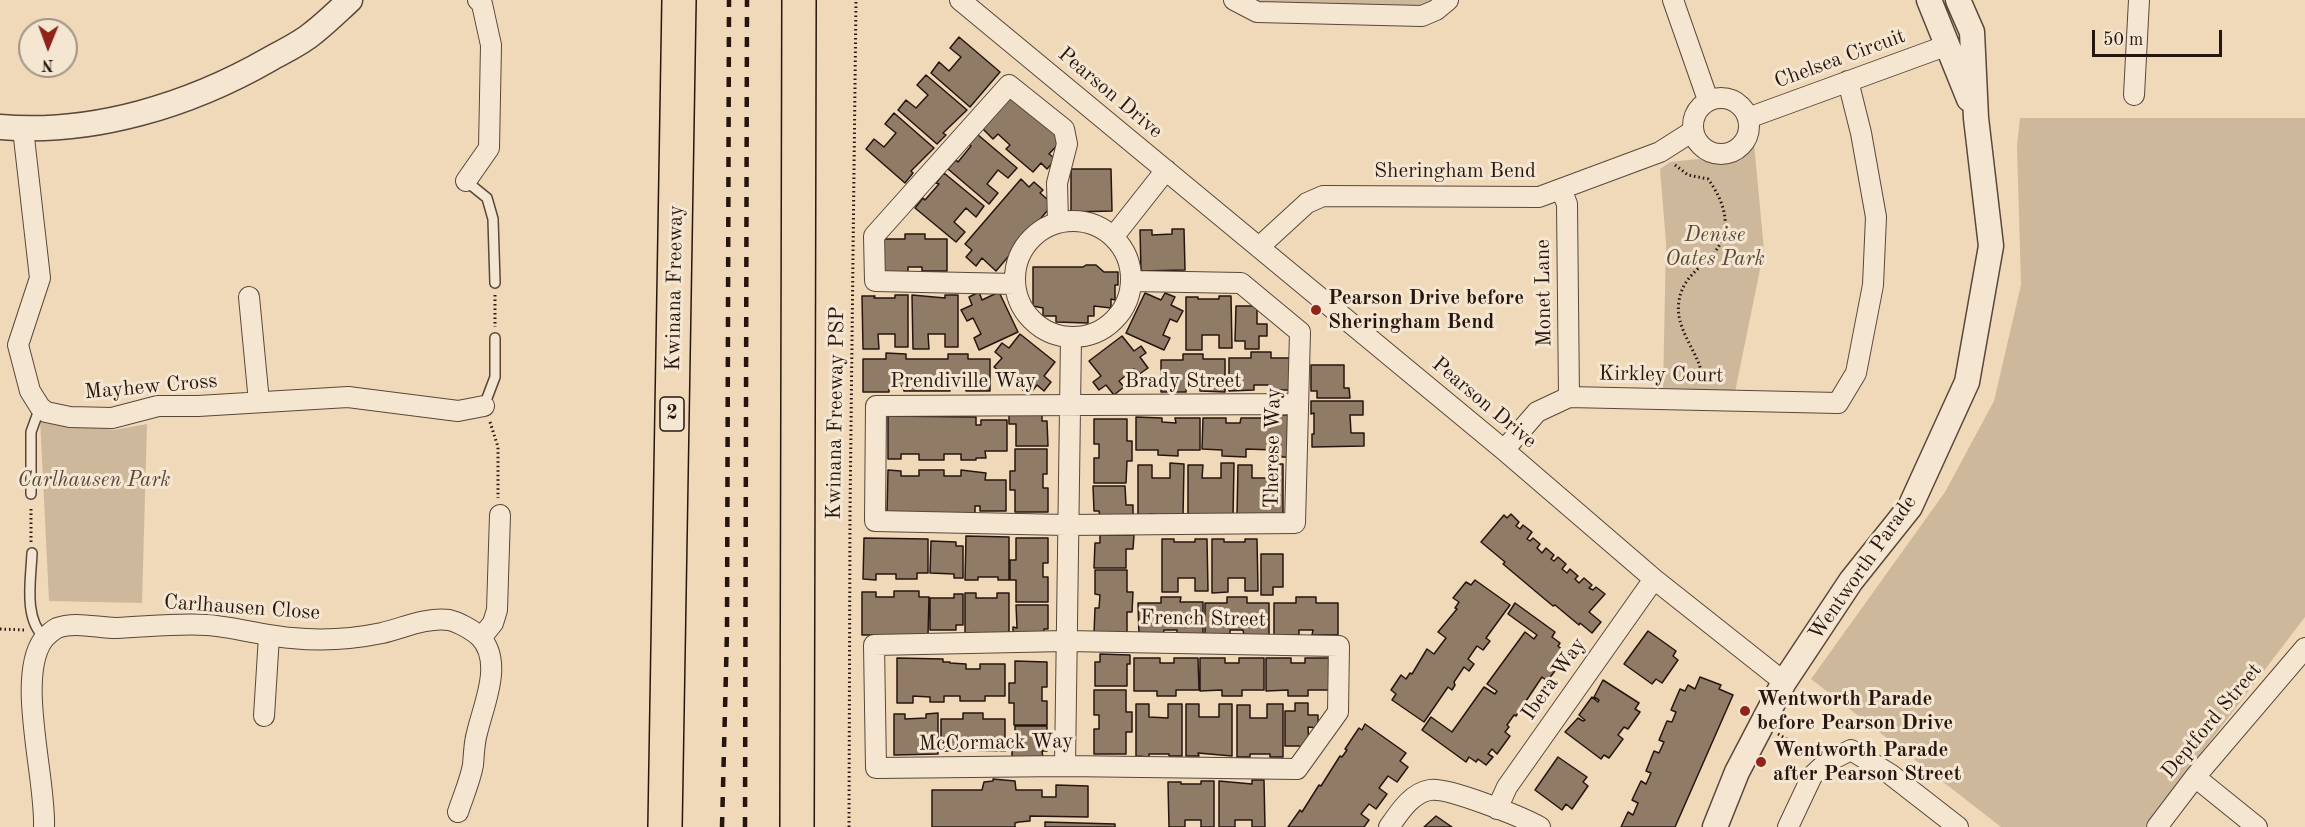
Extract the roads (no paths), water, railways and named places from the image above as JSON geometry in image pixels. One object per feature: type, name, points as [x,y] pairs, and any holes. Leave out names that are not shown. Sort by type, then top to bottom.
[{"type":"highway","name":"Kwinana Freeway","points":[[664,827],[679,0]]},
{"type":"highway","points":[[797,827],[799,0]]},
{"type":"street","points":[[39,407],[30,391],[18,345],[40,278],[12,128],[103,122],[158,109],[225,84],[311,35],[350,0]]},
{"type":"street","points":[[466,181],[489,148],[491,45],[482,4],[478,0]]},
{"type":"street","name":"Pearson Drive","points":[[960,0],[1504,450],[1654,579],[1784,682]]},
{"type":"street","points":[[1234,0],[1257,12],[1422,16],[1436,10],[1448,0]]},
{"type":"street","points":[[1673,0],[1708,100]]},
{"type":"street","name":"Wentworth Parade","points":[[1929,0],[1976,118]]},
{"type":"street","name":"Wentworth Parade","points":[[1714,827],[1741,762],[1784,682],[1851,580],[1910,507],[1967,382],[1991,246],[1976,118],[1972,32],[1958,0]]},
{"type":"street","points":[[2134,95],[2139,0]]},
{"type":"street","name":"Chelsea Circuit","points":[[1748,118],[1948,45]]},
{"type":"street","name":"Kirkley Court","points":[[1504,450],[1537,412],[1569,397],[1838,403],[1857,373],[1873,285],[1876,217],[1861,133],[1848,81]]},
{"type":"street","points":[[1015,284],[875,281],[874,236],[1009,85],[1064,129],[1067,144],[1057,183],[1058,222]]},
{"type":"street","points":[[1718,98],[1737,102],[1744,109],[1748,118],[1747,137],[1741,146],[1731,152],[1712,153],[1696,141],[1692,121],[1696,112],[1708,100],[1718,98]]},
{"type":"street","name":"Sheringham Bend","points":[[1259,247],[1307,203],[1323,196],[1539,197],[1660,152],[1693,131]]},
{"type":"street","points":[[1114,236],[1166,170]]},
{"type":"street","name":"Monet Lane","points":[[1562,189],[1567,204],[1569,397]]},
{"type":"street","points":[[1077,220],[1097,225],[1114,236],[1124,249],[1131,265],[1132,281],[1129,299],[1120,315],[1106,327],[1089,335],[1071,338],[1039,327],[1023,308],[1015,284],[1017,263],[1025,245],[1040,231],[1058,222],[1077,220]]},
{"type":"street","name":"Therese Way","points":[[1068,525],[1295,523],[1300,332],[1241,283],[1132,281]]},
{"type":"street","points":[[249,297],[259,402]]},
{"type":"street","points":[[1065,766],[1071,338]]},
{"type":"street","name":"Mayhew Cross","points":[[39,407],[46,412],[70,417],[112,418],[158,406],[198,406],[348,397],[458,411],[484,406]]},
{"type":"street","name":"Brady Street","points":[[1069,405],[1298,404]]},
{"type":"street","name":"Prendiville Way","points":[[1068,525],[875,521],[876,406],[1069,405]]},
{"type":"street","points":[[458,812],[472,766],[476,736],[489,687],[491,668],[489,653],[481,638],[493,623],[497,610],[500,515]]},
{"type":"street","name":"Ibera Way","points":[[1497,809],[1508,787],[1654,579]]},
{"type":"street","name":"Carlhausen Close","points":[[40,632],[73,626],[115,628],[178,624],[209,625],[269,636],[316,639],[355,637],[427,621],[449,620],[469,629],[481,638]]},
{"type":"street","points":[[40,632],[35,655],[32,703],[43,791],[44,827]]},
{"type":"street","points":[[264,716],[269,636]]},
{"type":"street","name":"French Street","points":[[1066,640],[1339,646]]},
{"type":"street","name":"McCormack Way","points":[[1066,640],[874,645],[876,768],[1065,766],[1297,769],[1338,712],[1339,646]]},
{"type":"street","name":"Deptford Street","points":[[2157,827],[2195,777],[2305,648]]},
{"type":"street","points":[[1788,827],[1812,776],[1827,762],[1851,750],[1890,774],[1958,827]]},
{"type":"street","points":[[2195,777],[2257,827]]},
{"type":"street","points":[[1389,827],[1405,805],[1418,795],[1430,790],[1459,795],[1540,827]]},
{"type":"lane","points":[[466,181],[487,198],[493,219],[495,283]]},
{"type":"lane","points":[[484,406],[495,377],[495,338]]},
{"type":"lane","points":[[31,494],[32,432],[39,407]]},
{"type":"lane","points":[[32,553],[32,620],[40,632]]},
{"type":"railway","points":[[722,827],[727,632],[729,0]]},
{"type":"railway","points":[[745,827],[747,0]]},
{"type":"place","name":"Pearson Drive before Sheringham Bend","points":[[1316,310]]},
{"type":"place","name":"Wentworth Parade before Pearson Drive","points":[[1745,711]]},
{"type":"place","name":"Wentworth Parade after Pearson Street","points":[[1761,762]]},
{"type":"park label","name":"Denise Oates Park","points":[[1715,247]]},
{"type":"park label","name":"Carlhausen Park","points":[[94,480]]}]
